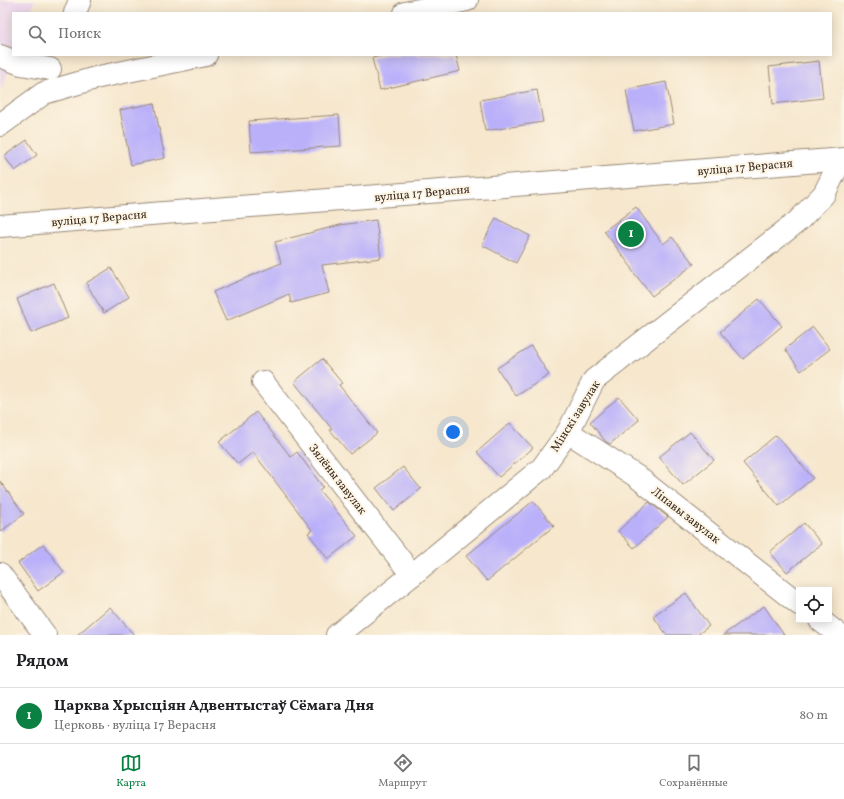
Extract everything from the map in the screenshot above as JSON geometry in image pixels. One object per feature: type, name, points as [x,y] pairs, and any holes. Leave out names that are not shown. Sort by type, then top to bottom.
[{"type":"street","points":[[75,12],[80,0]]},
{"type":"street","points":[[410,12],[467,0]]},
{"type":"street","points":[[0,56],[21,64],[53,62],[44,94]]},
{"type":"street","points":[[0,125],[44,94],[99,77],[201,56]]},
{"type":"street","name":"вуліца 17 Верасня","points":[[0,226],[842,159]]},
{"type":"street","name":"Мінскі завулак","points":[[343,633],[542,468],[568,432],[594,380],[798,221],[824,194],[842,159]]},
{"type":"street","name":"Зялёны завулак","points":[[263,382],[412,575]]},
{"type":"street","name":"Ліпавы завулак","points":[[568,432],[636,476],[796,602]]},
{"type":"street","points":[[0,574],[45,635]]},
{"type":"street","points":[[824,623],[839,635]]},
{"type":"shaded area","points":[[0,0],[35,0],[30,12],[12,12],[12,56],[14,56],[0,90]]},
{"type":"building","points":[[380,56],[456,56],[460,71],[380,90],[372,58]]},
{"type":"building","points":[[819,61],[823,98],[773,104],[769,67]]},
{"type":"building","points":[[666,82],[674,124],[634,131],[626,90]]},
{"type":"building","points":[[537,90],[543,122],[485,131],[480,100]]},
{"type":"building","points":[[154,103],[165,158],[131,165],[120,110]]},
{"type":"building","points":[[339,115],[341,146],[251,152],[249,121]]},
{"type":"building","points":[[27,140],[37,155],[15,171],[4,156]]},
{"type":"building","points":[[636,207],[663,244],[672,237],[694,264],[652,296],[604,231]]},
{"type":"building","points":[[496,218],[530,236],[516,263],[482,245]]},
{"type":"building","points":[[376,220],[381,258],[322,265],[329,293],[291,303],[289,294],[226,321],[213,292],[281,263],[275,242],[340,225]]},
{"type":"building","points":[[111,268],[129,297],[104,313],[86,283]]},
{"type":"building","points":[[54,283],[68,318],[31,333],[17,299]]},
{"type":"building","points":[[759,299],[782,326],[743,359],[720,332]]},
{"type":"building","points":[[813,327],[830,349],[801,371],[785,349]]},
{"type":"building","points":[[531,346],[549,375],[516,396],[497,368]]},
{"type":"building","points":[[322,359],[342,383],[339,385],[377,433],[350,454],[294,382]]},
{"type":"building","points":[[619,397],[639,420],[610,444],[606,442],[590,422]]},
{"type":"building","points":[[256,412],[291,457],[297,452],[323,487],[319,490],[357,536],[328,559],[308,533],[312,530],[253,452],[238,464],[219,442]]},
{"type":"building","points":[[510,423],[533,448],[499,477],[477,452]]},
{"type":"building","points":[[690,432],[714,460],[683,485],[659,457]]},
{"type":"building","points":[[776,435],[813,478],[779,506],[743,463]]},
{"type":"building","points":[[403,467],[421,489],[394,511],[376,488]]},
{"type":"building","points":[[0,481],[24,514],[0,532]]},
{"type":"building","points":[[533,501],[554,526],[487,581],[466,556]]},
{"type":"building","points":[[649,502],[668,517],[634,548],[618,531]]},
{"type":"building","points":[[804,523],[822,544],[787,572],[770,552]]},
{"type":"building","points":[[43,544],[64,572],[38,591],[18,563]]},
{"type":"building","points":[[686,593],[709,626],[697,635],[667,635],[653,616]]},
{"type":"building","points":[[764,606],[784,635],[723,635]]},
{"type":"building","points":[[110,607],[134,635],[77,635]]},
{"type":"place","name":"Царква Хрысціян Адвентыстаў Сёмага Дня","points":[[631,234]]}]
